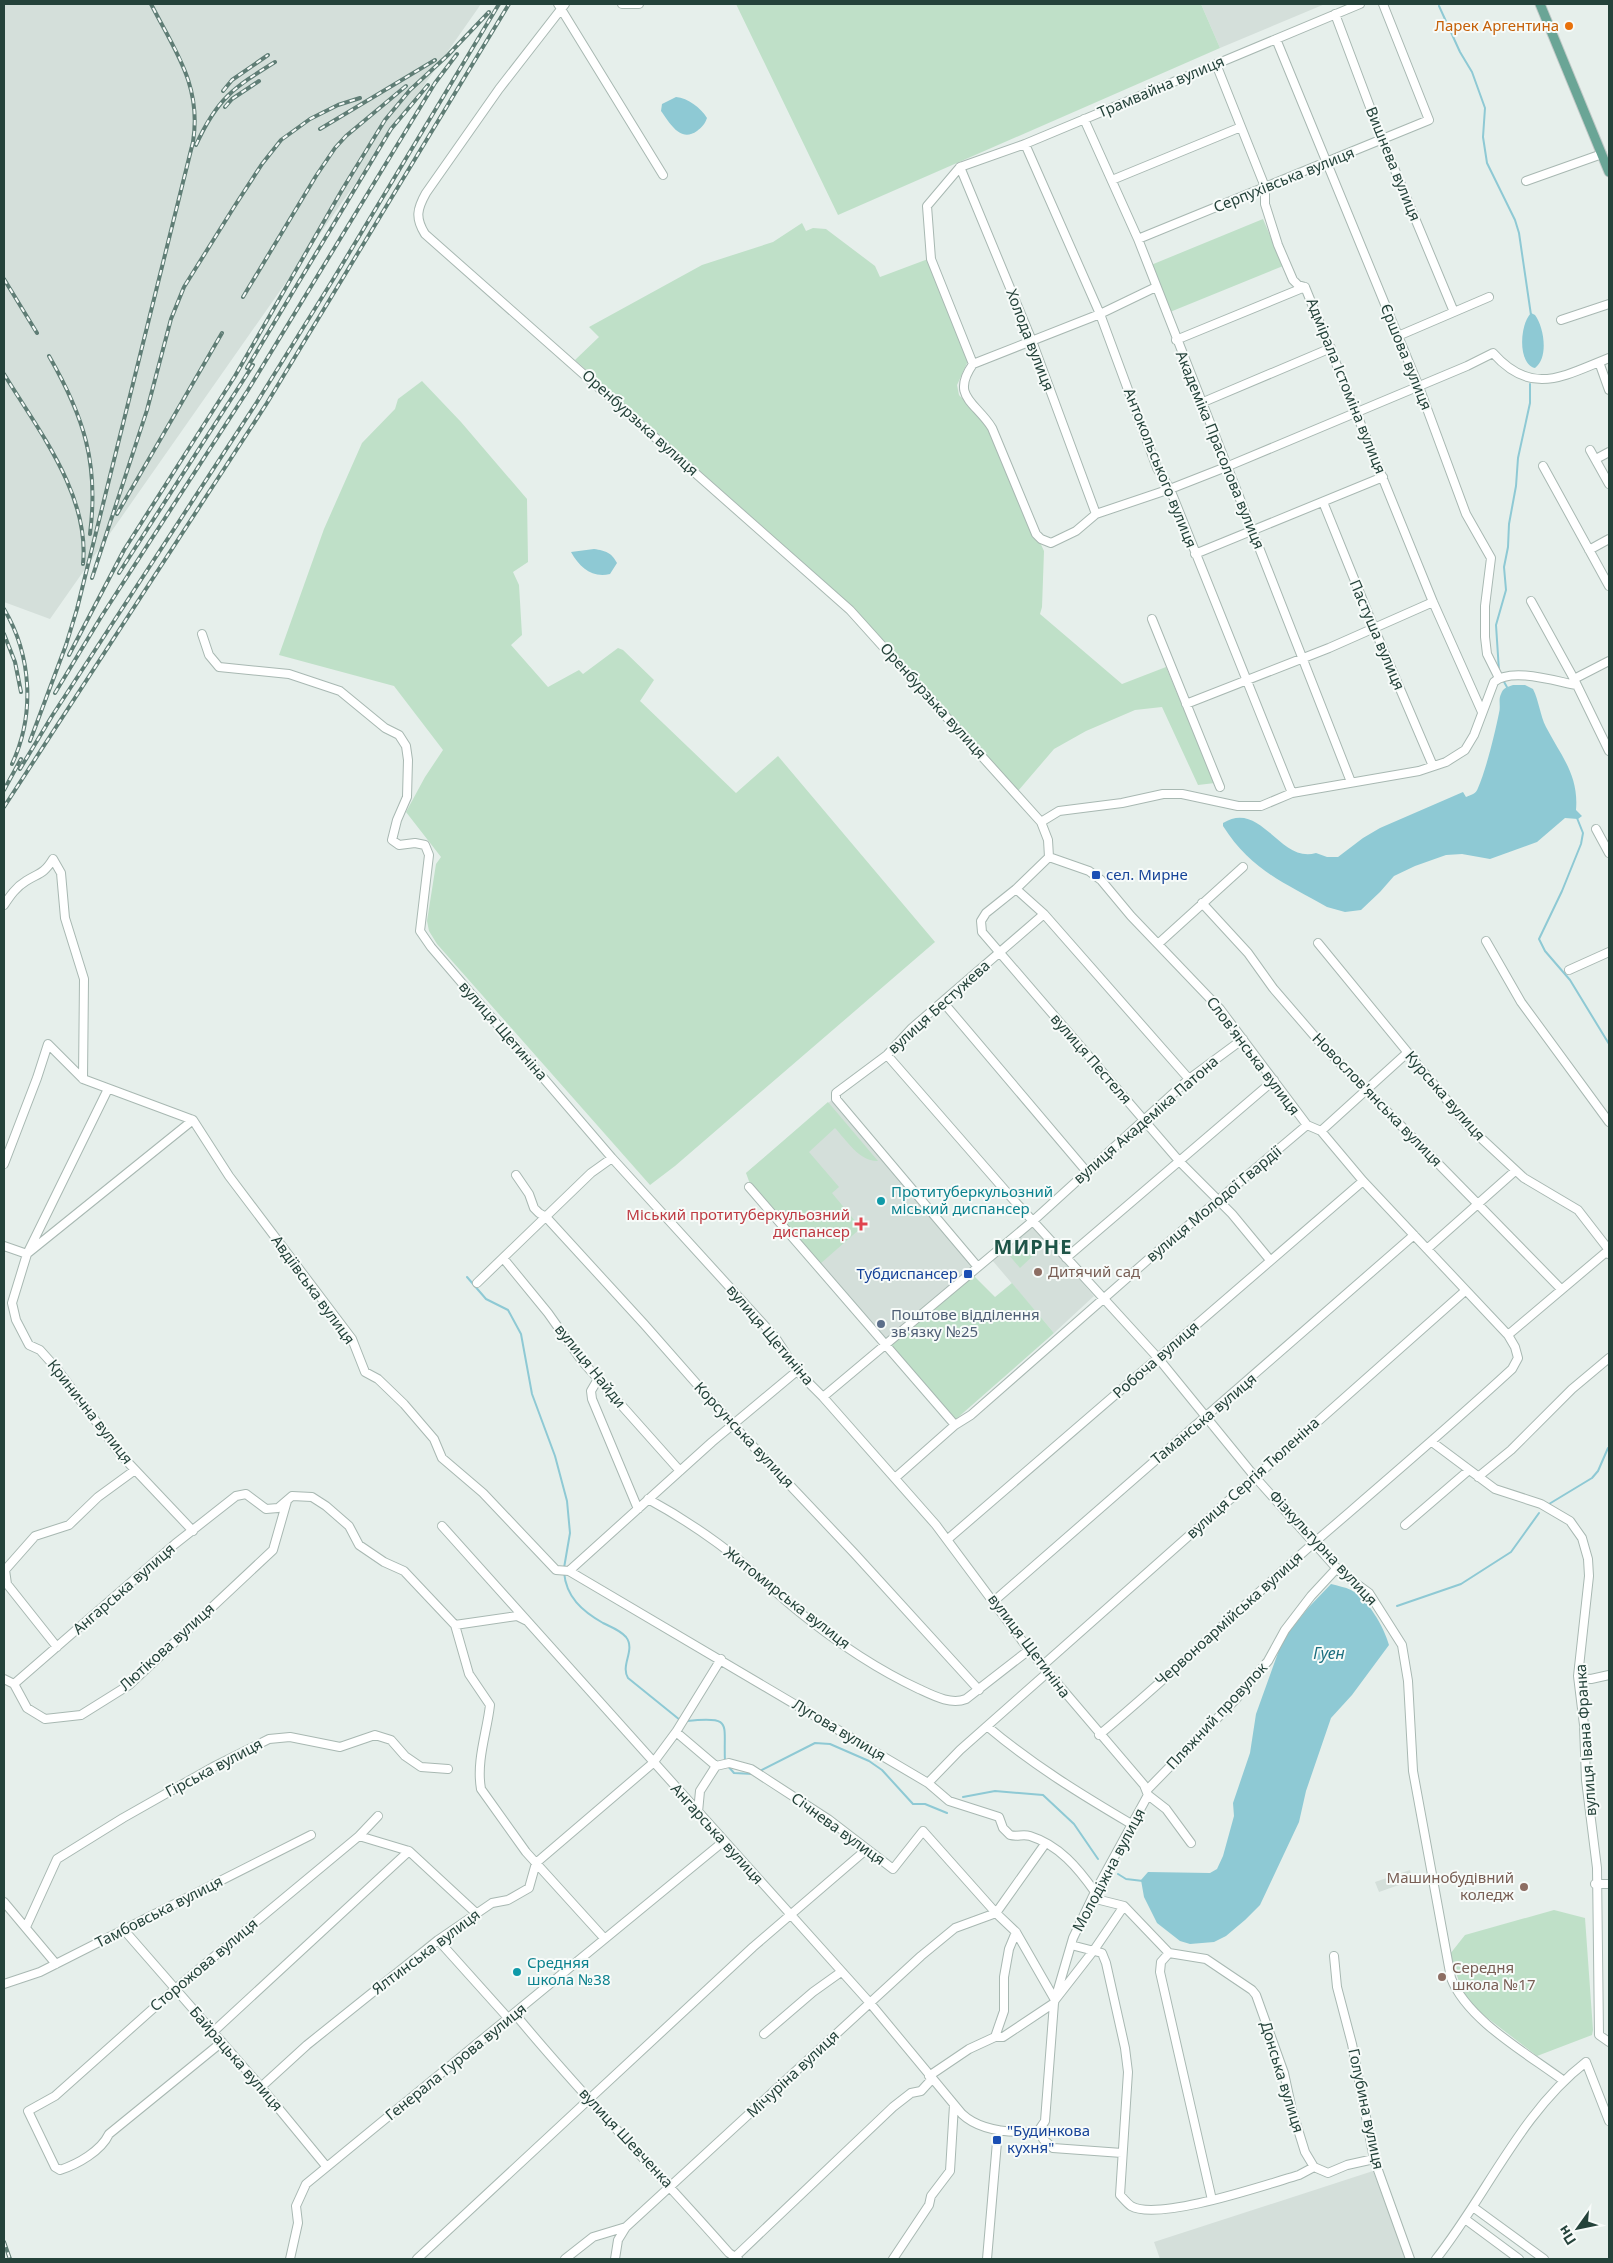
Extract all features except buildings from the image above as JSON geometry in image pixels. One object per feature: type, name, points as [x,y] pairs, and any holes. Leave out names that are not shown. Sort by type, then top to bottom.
[{"type":"main road","points":[[1540,4],[1609,172]]},
{"type":"street","points":[[622,4],[639,4]]},
{"type":"street","name":"Трамвайна вулиця","points":[[960,167],[1024,144],[1360,4]]},
{"type":"street","name":"Серпухівська вулиця","points":[[1138,239],[1428,120],[1383,4]]},
{"type":"street","points":[[562,6],[663,175]]},
{"type":"street","name":"Оренбурзька вулиця","points":[[562,6],[499,89],[426,193],[417,210],[420,227],[425,234],[850,610],[1040,822]]},
{"type":"street","name":"Вишнева вулиця","points":[[1335,14],[1382,139],[1454,312]]},
{"type":"street","name":"Єршова вулиця","points":[[1276,39],[1419,387],[1466,514],[1491,558],[1485,606],[1485,637],[1487,654],[1502,677]]},
{"type":"street","name":"Адмірала Істоміна вулиця","points":[[1216,64],[1266,187],[1265,204],[1278,245],[1294,280],[1298,285],[1305,287],[1433,602],[1482,712]]},
{"type":"street","name":"Академіка Прасолова вулиця","points":[[1084,119],[1138,239],[1226,467],[1304,658],[1351,782]]},
{"type":"street","points":[[1112,180],[1241,127]]},
{"type":"street","name":"Антокольського вулиця","points":[[1024,144],[1100,314],[1157,468],[1170,489],[1292,794]]},
{"type":"street","points":[[1526,181],[1602,154]]},
{"type":"street","points":[[960,167],[927,206],[931,259],[973,364]]},
{"type":"street","name":"Холода вулиця","points":[[960,167],[1032,341],[1096,514]]},
{"type":"street","points":[[1156,287],[1100,314],[973,364],[964,380],[964,394],[984,415],[992,428],[1036,534],[1041,539],[1050,543],[1076,531],[1096,514],[1170,489],[1226,467],[1419,387],[1493,354],[1504,365],[1533,380],[1555,378],[1609,358]]},
{"type":"street","points":[[1176,340],[1305,287]]},
{"type":"street","points":[[1398,336],[1489,297]]},
{"type":"street","points":[[1561,320],[1609,304]]},
{"type":"street","points":[[1201,403],[1331,348]]},
{"type":"street","points":[[1599,362],[1609,390]]},
{"type":"street","points":[[1590,450],[1609,484]]},
{"type":"street","points":[[1596,459],[1609,452]]},
{"type":"street","points":[[1543,466],[1609,586]]},
{"type":"street","points":[[1195,554],[1253,532],[1383,477]]},
{"type":"street","name":"Пастуша вулиця","points":[[1323,502],[1433,766]]},
{"type":"street","points":[[1589,550],[1609,539]]},
{"type":"street","points":[[1186,704],[1304,658],[1433,602]]},
{"type":"street","points":[[1531,602],[1575,682],[1609,751]]},
{"type":"street","points":[[1152,619],[1220,787]]},
{"type":"street","name":"вулиця Щетиніна","points":[[202,634],[209,656],[219,667],[289,674],[340,691],[385,728],[399,735],[406,746],[408,760],[407,797],[396,820],[392,840],[399,845],[415,843],[425,845],[429,855],[420,931],[431,947],[612,1158],[775,1337],[797,1371],[896,1478],[948,1539],[1028,1650],[1148,1792],[1166,1809],[1191,1843]]},
{"type":"street","points":[[1189,1079],[1044,914],[1016,889],[1049,857],[1048,840],[1040,822],[1059,811],[1113,804],[1163,794],[1182,794],[1238,806],[1261,806],[1292,794],[1351,782],[1403,776],[1458,757],[1465,750],[1474,735],[1494,682],[1502,677],[1522,676],[1575,682],[1609,661]]},
{"type":"street","points":[[1596,829],[1609,853]]},
{"type":"street","name":"Слов'янська вулиця","points":[[1049,857],[1096,875],[1220,1009],[1307,1125],[1321,1131],[1465,1291],[1508,1335],[1518,1353],[1516,1364]]},
{"type":"street","points":[[4,905],[11,894],[24,882],[46,871],[54,859],[61,873],[65,918],[84,979],[83,1079]]},
{"type":"street","points":[[1158,944],[1243,867]]},
{"type":"street","name":"вулиця Пестеля","points":[[1016,889],[986,913],[980,921],[982,932],[1180,1162],[1218,1201],[1270,1260]]},
{"type":"street","name":"Новослов'янська вулиця","points":[[1202,903],[1248,953],[1273,988],[1323,1046],[1561,1289]]},
{"type":"street","name":"вулиця Бестужева","points":[[977,1266],[836,1099],[836,1093],[887,1055],[912,1028],[1044,914]]},
{"type":"street","points":[[1486,941],[1521,1002],[1542,1028],[1609,1122]]},
{"type":"street","name":"Курська вулиця","points":[[1318,943],[1468,1126],[1515,1170],[1532,1183],[1571,1204],[1587,1220],[1609,1252]]},
{"type":"street","points":[[1569,970],[1609,952]]},
{"type":"street","points":[[942,1002],[1087,1172]]},
{"type":"street","name":"вулиця Академіка Патона","points":[[823,1397],[1034,1220],[1189,1079],[1242,1039]]},
{"type":"street","points":[[4,1164],[48,1044],[83,1079],[193,1120]]},
{"type":"street","points":[[1321,1131],[1407,1053]]},
{"type":"street","name":"Фізкультурна вулиця","points":[[887,1055],[1066,1258],[1158,1358],[1255,1477],[1337,1568],[1362,1587],[1374,1600],[1404,1649],[1408,1682],[1413,1771],[1451,1978],[1456,1990],[1480,2018],[1564,2080]]},
{"type":"street","points":[[1066,1258],[1274,1080]]},
{"type":"street","name":"Кринична вулиця","points":[[108,1089],[27,1254],[12,1304],[16,1320],[29,1345],[40,1350],[57,1369],[121,1455],[193,1531]]},
{"type":"street","points":[[4,1246],[27,1254],[193,1120]]},
{"type":"street","name":"Авдіївська вулиця","points":[[193,1120],[229,1176],[352,1340],[365,1372],[378,1379],[404,1404],[434,1439],[442,1458],[483,1493],[556,1570],[569,1571]]},
{"type":"street","name":"вулиця Молодої Гвардії","points":[[896,1478],[954,1425],[971,1414],[1307,1125]]},
{"type":"street","points":[[477,1283],[590,1173],[612,1158]]},
{"type":"street","points":[[1427,1249],[1515,1170]]},
{"type":"street","name":"Корсунська вулиця","points":[[516,1175],[529,1194],[538,1213],[546,1217],[732,1424],[854,1553],[979,1690]]},
{"type":"street","name":"Робоча вулиця","points":[[948,1539],[1364,1180]]},
{"type":"street","points":[[749,1187],[954,1425]]},
{"type":"street","name":"Таманська вулиця","points":[[994,1602],[1414,1235]]},
{"type":"street","points":[[1508,1335],[1561,1289],[1605,1253],[1609,1252]]},
{"type":"street","name":"вулиця Найди","points":[[503,1258],[598,1379],[680,1470]]},
{"type":"street","name":"вулиця Сергія Тюленіна","points":[[928,1783],[960,1750],[988,1727],[1045,1670],[1255,1477],[1361,1381],[1465,1291]]},
{"type":"street","points":[[1478,1477],[1511,1450],[1572,1389],[1609,1358]]},
{"type":"street","name":"Червоноармійська вулиця","points":[[1098,1734],[1134,1706],[1315,1542],[1432,1442],[1516,1364]]},
{"type":"street","points":[[569,1571],[732,1424],[797,1371]]},
{"type":"street","points":[[598,1379],[591,1391],[592,1399],[638,1509]]},
{"type":"street","name":"вулиця Івана Франка","points":[[1432,1442],[1495,1489],[1541,1504],[1570,1521],[1582,1538],[1588,1559],[1588,1576],[1582,1626],[1579,1678],[1586,1780],[1597,1868],[1600,2035],[1609,2042]]},
{"type":"street","points":[[57,1647],[8,1584],[5,1570],[35,1536],[69,1525],[98,1497],[135,1470]]},
{"type":"street","points":[[1405,1525],[1469,1470]]},
{"type":"street","name":"Ангарська вулиця","points":[[14,1684],[175,1544],[236,1496],[246,1494],[266,1509],[278,1508],[287,1501]]},
{"type":"street","points":[[287,1501],[292,1496],[312,1497],[326,1506],[349,1526],[360,1545],[384,1562],[404,1571],[455,1625],[469,1674],[490,1705],[483,1739],[479,1780],[481,1789],[536,1863],[604,1938]]},
{"type":"street","name":"Житомирська вулиця","points":[[648,1500],[677,1515],[716,1542],[799,1611],[885,1672],[929,1693],[952,1701],[959,1702],[966,1699],[1028,1650]]},
{"type":"street","name":"Лютікова вулиця","points":[[14,1684],[27,1708],[45,1719],[81,1715],[129,1685],[273,1550],[287,1501]]},
{"type":"street","name":"Ангарська вулиця","points":[[442,1526],[870,2003],[954,2105],[970,2122],[981,2127],[998,2130]]},
{"type":"street","name":"Пляжний провулок","points":[[1148,1792],[1268,1661],[1285,1630],[1311,1596],[1337,1568]]},
{"type":"street","name":"Лугова вулиця","points":[[569,1571],[721,1659],[928,1783],[949,1801],[999,1817],[1010,1835],[1029,1836],[1046,1844],[1076,1866],[1093,1895]]},
{"type":"street","points":[[455,1625],[517,1616],[531,1623]]},
{"type":"street","points":[[536,1863],[653,1763],[683,1722],[721,1659]]},
{"type":"street","points":[[1579,1678],[1591,1680],[1609,1675]]},
{"type":"street","points":[[4,1679],[14,1684]]},
{"type":"street","points":[[988,1727],[1019,1753],[1060,1781],[1133,1825]]},
{"type":"street","points":[[676,1732],[722,1765],[700,1791],[698,1812]]},
{"type":"street","name":"Гірська вулиця","points":[[26,1927],[57,1859],[131,1814],[269,1739],[290,1737],[340,1747],[374,1735],[391,1740],[404,1756],[420,1767],[448,1769]]},
{"type":"street","name":"Січнева вулиця","points":[[722,1765],[751,1770],[761,1775],[828,1819],[892,1869],[924,1831],[996,1913]]},
{"type":"street","name":"Молодіжна вулиця","points":[[1039,2130],[1045,2121],[1047,2112],[1055,2002],[1071,1945],[1093,1895],[1133,1825],[1148,1792]]},
{"type":"street","name":"Сторожова вулиця","points":[[222,2042],[109,2134],[104,2144],[97,2150],[60,2170],[55,2167],[28,2111],[55,2096],[175,1989],[359,1836],[378,1816]]},
{"type":"street","name":"Тамбовська вулиця","points":[[4,1984],[40,1972],[311,1834]]},
{"type":"street","points":[[359,1836],[409,1851],[476,1913]]},
{"type":"street","name":"Генерала Гурова вулиця","points":[[290,2259],[298,2223],[296,2206],[306,2184],[724,1841]]},
{"type":"street","points":[[1046,1844],[996,1913],[1016,1932],[1055,2002]]},
{"type":"street","points":[[417,2259],[753,1947],[867,1849]]},
{"type":"street","points":[[213,2032],[409,1851]]},
{"type":"street","name":"Ялтинська вулиця","points":[[261,2087],[307,2045],[438,1940],[492,1903],[508,1900],[529,1888],[536,1863]]},
{"type":"street","points":[[1596,1884],[1609,1884]]},
{"type":"street","points":[[1093,1895],[1124,1906],[1169,1953],[1161,1962],[1160,1972],[1212,2200]]},
{"type":"street","points":[[4,1902],[56,1964]]},
{"type":"street","points":[[736,2259],[893,2107],[912,2093],[921,2091],[931,2077],[969,2049],[995,2037],[1003,2037],[1055,2002],[1124,1906]]},
{"type":"street","name":"Мічуріна вулиця","points":[[615,2259],[618,2240],[626,2227],[870,2003],[955,1928],[996,1913]]},
{"type":"street","name":"Байрацька вулиця","points":[[124,1930],[261,2087],[326,2166]]},
{"type":"street","points":[[995,2037],[1004,2011],[1004,1977],[1009,1949],[1016,1932]]},
{"type":"street","name":"вулиця Шевченка","points":[[438,1940],[512,2016],[736,2259]]},
{"type":"street","points":[[1071,1945],[1102,1953],[1106,1963],[1125,2048],[1128,2072],[1120,2195],[1132,2206],[1152,2209],[1190,2206],[1299,2175],[1314,2167],[1328,2173],[1347,2165],[1374,2159]]},
{"type":"street","name":"Донська вулиця","points":[[1169,1953],[1206,1959],[1252,1990],[1256,1995],[1284,2073],[1292,2110],[1305,2152],[1314,2167]]},
{"type":"street","name":"Голубина вулиця","points":[[1334,1956],[1337,1987],[1352,2044],[1374,2159],[1410,2259]]},
{"type":"street","points":[[764,2034],[813,1992],[841,1972]]},
{"type":"street","points":[[1436,2259],[1543,2104],[1564,2080],[1586,2062],[1609,2121]]},
{"type":"street","points":[[893,2259],[929,2205],[931,2196],[950,2171],[954,2105]]},
{"type":"street","points":[[987,2259],[998,2130],[1029,2132],[1039,2130],[1043,2139],[1053,2148],[1122,2153]]},
{"type":"street","points":[[1473,2208],[1544,2259]]},
{"type":"street","points":[[1465,2219],[1519,2259]]},
{"type":"street","points":[[565,2259],[593,2237],[626,2227]]},
{"type":"shaded area","points":[[4,4],[481,4],[50,619],[4,602]]},
{"type":"shaded area","points":[[1201,4],[1325,4],[1220,48]]},
{"type":"shaded area","name":"Міський протитуберкульозний диспансер","points":[[833,1099],[972,1265],[885,1342],[746,1173]]},
{"type":"shaded area","name":"Дитячий сад","points":[[1033,1226],[1094,1296],[1054,1333],[992,1260]]},
{"type":"shaded area","points":[[1410,1870],[1413,1880],[1379,1892],[1375,1882]]},
{"type":"shaded area","points":[[1373,2171],[1406,2259],[1160,2259],[1154,2242]]},
{"type":"green space","points":[[736,4],[1201,4],[1220,48],[838,215]]},
{"type":"green space","points":[[1263,219],[1283,266],[1170,312],[1151,265]]},
{"type":"green space","points":[[802,223],[806,231],[813,228],[826,229],[875,266],[880,277],[928,259],[968,361],[957,385],[959,395],[986,425],[1044,551],[1042,607],[1040,614],[1122,684],[1166,667],[1215,783],[1198,785],[1162,707],[1135,710],[1086,731],[1054,749],[1018,791],[852,606],[575,360],[599,337],[589,327],[702,265],[773,242]]},
{"type":"green space","points":[[422,381],[461,422],[527,499],[528,562],[513,572],[519,585],[522,635],[511,645],[548,687],[579,670],[583,674],[618,648],[623,650],[654,680],[640,701],[736,793],[778,756],[935,942],[675,1166],[650,1185],[437,944],[429,931],[427,921],[436,864],[441,857],[406,812],[425,777],[443,750],[394,686],[279,655],[324,529],[362,443],[395,409],[398,399]]},
{"type":"green space","points":[[828,1102],[878,1161],[865,1158],[859,1154],[835,1128],[809,1152],[839,1187],[832,1193],[861,1228],[820,1264],[750,1184],[746,1173]]},
{"type":"green space","points":[[1026,1239],[1037,1252],[1020,1268],[1008,1254]]},
{"type":"green space","points":[[972,1274],[995,1297],[1012,1283],[1054,1333],[955,1420],[888,1345]]},
{"type":"green space","points":[[1554,1910],[1585,1918],[1593,2030],[1592,2035],[1537,2056],[1477,2010],[1462,1991],[1450,1954],[1465,1935]]},
{"type":"water","points":[[676,97],[694,104],[707,118],[702,127],[697,131],[685,135],[681,133],[672,126],[661,111],[662,104]]},
{"type":"water","points":[[1531,313],[1538,320],[1544,342],[1542,357],[1535,368],[1529,365],[1525,359],[1522,343],[1524,326]]},
{"type":"water","points":[[594,549],[602,550],[615,559],[617,563],[610,574],[592,573],[578,563],[571,552]]},
{"type":"water","points":[[1513,685],[1525,685],[1533,689],[1546,727],[1572,776],[1575,786],[1576,810],[1582,816],[1578,819],[1565,818],[1537,842],[1490,859],[1462,854],[1446,855],[1415,866],[1394,876],[1361,910],[1345,912],[1327,907],[1269,874],[1245,854],[1223,826],[1223,823],[1236,818],[1248,819],[1260,825],[1292,850],[1303,854],[1316,853],[1327,857],[1338,857],[1380,828],[1463,792],[1466,797],[1471,795],[1477,790],[1487,762],[1500,710],[1500,696],[1504,689]]},
{"type":"water","name":"Гуен","points":[[1331,1584],[1351,1590],[1363,1600],[1379,1622],[1389,1645],[1352,1695],[1331,1718],[1306,1791],[1299,1822],[1260,1905],[1226,1936],[1214,1942],[1190,1944],[1180,1941],[1157,1923],[1144,1897],[1141,1880],[1148,1872],[1210,1873],[1217,1869],[1223,1856],[1234,1816],[1233,1803],[1250,1753],[1256,1714],[1283,1639],[1308,1608]]},
{"type":"waterway","points":[[1439,6],[1460,52],[1472,72],[1485,108],[1483,137],[1487,163],[1515,220],[1519,233],[1531,315]]},
{"type":"waterway","points":[[1499,671],[1496,625],[1506,590],[1504,567],[1508,547],[1509,524],[1516,486],[1518,458],[1530,403],[1530,384]]},
{"type":"waterway","points":[[1503,680],[1508,689]]},
{"type":"waterway","points":[[1577,818],[1583,833],[1581,844],[1562,891],[1539,939],[1545,951],[1570,980],[1609,1044]]},
{"type":"waterway","points":[[467,1277],[486,1299],[508,1310],[521,1334],[532,1394],[555,1456],[567,1501],[570,1533],[564,1568]]},
{"type":"waterway","points":[[1549,1504],[1592,1478],[1598,1471],[1608,1448]]},
{"type":"waterway","points":[[1397,1606],[1461,1584],[1511,1552],[1539,1513]]},
{"type":"waterway","points":[[564,1572],[568,1589],[576,1602],[588,1613],[626,1637],[629,1642],[626,1668],[628,1678],[680,1720]]},
{"type":"waterway","points":[[687,1721],[712,1720],[719,1721],[723,1725],[725,1761]]},
{"type":"waterway","points":[[760,1771],[815,1743],[830,1744],[869,1761],[882,1770],[913,1804],[925,1804],[947,1813]]},
{"type":"waterway","points":[[727,1765],[734,1773],[753,1774]]},
{"type":"waterway","points":[[963,1797],[995,1791],[1043,1795],[1074,1824],[1098,1859]]},
{"type":"waterway","points":[[1118,1874],[1126,1879],[1143,1881]]},
{"type":"railway","points":[[30,741],[66,645],[77,609],[193,142],[194,103],[190,86],[177,54],[151,4]]},
{"type":"railway","points":[[20,769],[52,716],[257,402],[499,4]]},
{"type":"railway","points":[[4,807],[267,403],[509,4]]},
{"type":"railway","points":[[69,655],[124,550],[235,376],[342,190],[385,120],[410,90],[448,55],[489,12]]},
{"type":"railway","points":[[55,693],[101,617],[248,390],[435,83],[457,54]]},
{"type":"railway","points":[[223,91],[232,80],[268,55]]},
{"type":"railway","points":[[320,129],[435,60]]},
{"type":"railway","points":[[196,145],[219,105],[248,79],[275,62]]},
{"type":"railway","points":[[225,107],[232,99],[259,81]]},
{"type":"railway","points":[[247,368],[391,129],[428,85]]},
{"type":"railway","points":[[243,297],[335,148],[346,136],[406,86]]},
{"type":"railway","points":[[92,578],[147,410],[171,319],[184,287],[262,164],[281,140],[310,119],[338,105],[360,98]]},
{"type":"railway","points":[[4,279],[37,333]]},
{"type":"railway","points":[[117,514],[222,333]]},
{"type":"railway","points":[[49,356],[80,420],[86,441],[92,485],[90,534]]},
{"type":"railway","points":[[119,573],[253,365]]},
{"type":"railway","points":[[4,374],[46,441],[70,488],[83,538],[83,564]]},
{"type":"railway","points":[[4,609],[20,646],[27,686],[24,726],[12,764]]},
{"type":"railway","points":[[4,634],[15,662],[21,692]]},
{"type":"railway","points":[[4,790],[21,759]]},
{"type":"railway","points":[[4,2242],[10,2259]]},
{"type":"place","name":"Ларек Аргентина","points":[[1569,26]]},
{"type":"place","name":"сел. Мирне","points":[[1096,875]]},
{"type":"place","name":"Протитуберкульозний міський диспансер","points":[[881,1201]]},
{"type":"place","name":"Міський протитуберкульозний диспансер","points":[[861,1224]]},
{"type":"place","name":"Дитячий сад","points":[[1038,1272]]},
{"type":"place","name":"Тубдиспансер","points":[[968,1274]]},
{"type":"place","name":"Поштове відділення зв'язку №25","points":[[881,1324]]},
{"type":"place","name":"Машинобудівний коледж","points":[[1524,1887]]},
{"type":"place","name":"Средняя школа №38","points":[[517,1972]]},
{"type":"place","name":"Середня школа №17","points":[[1442,1977]]},
{"type":"place","name":"\"Будинкова кухня\"","points":[[997,2140]]},
{"type":"district","name":"МИРНЕ","points":[[1033,1247]]}]
